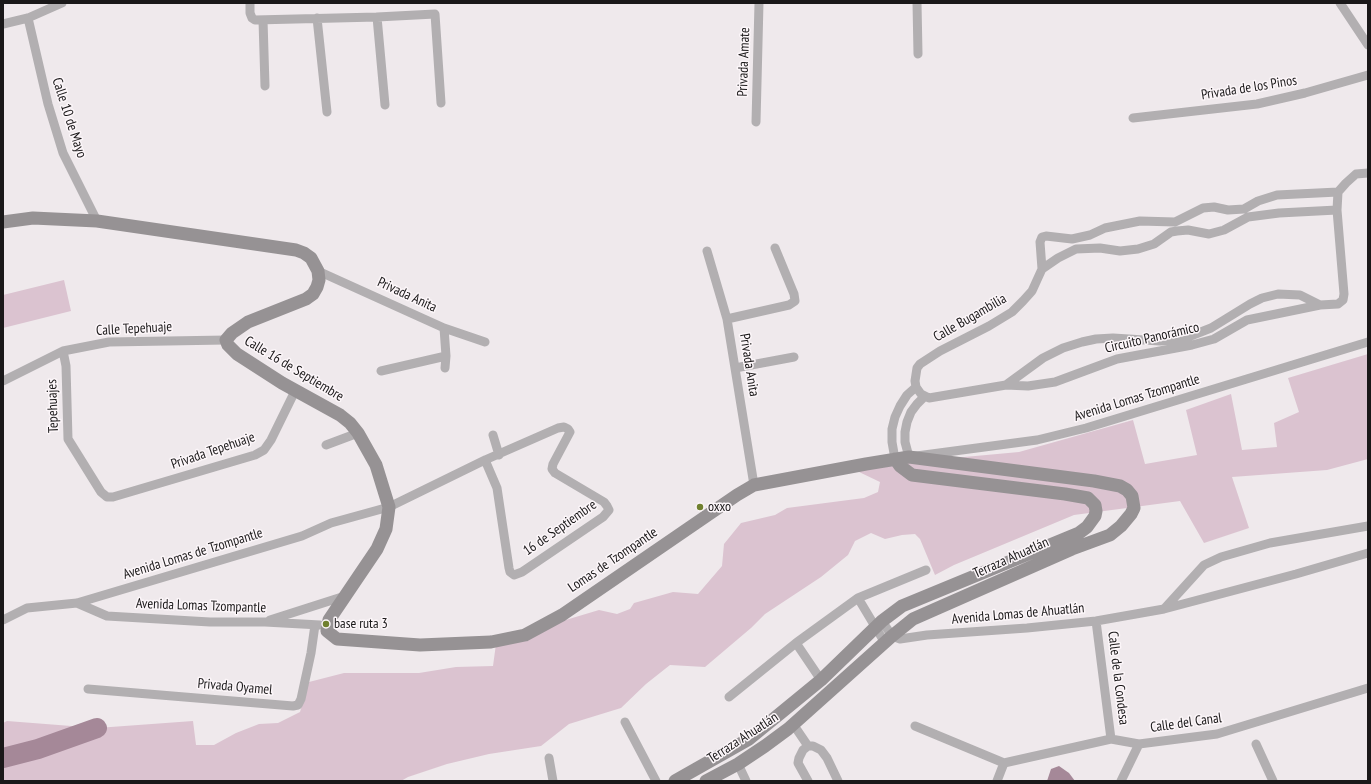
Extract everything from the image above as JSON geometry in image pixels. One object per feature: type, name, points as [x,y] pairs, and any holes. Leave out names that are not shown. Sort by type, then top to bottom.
[{"type":"street","points":[[3,24],[28,18],[62,3]]},
{"type":"street","points":[[250,3],[250,13],[252,18],[255,20],[435,14],[441,103]]},
{"type":"street","name":"Privada Amate","points":[[756,122],[760,3]]},
{"type":"street","points":[[917,3],[918,54]]},
{"type":"street","points":[[1340,3],[1368,45]]},
{"type":"street","points":[[377,17],[385,105]]},
{"type":"street","name":"Calle 10 de Mayo","points":[[28,18],[48,104],[63,153],[97,221]]},
{"type":"street","points":[[317,18],[327,112]]},
{"type":"street","points":[[263,20],[265,86]]},
{"type":"street","name":"Privada de los Pinos","points":[[1133,118],[1258,104],[1305,93],[1368,75]]},
{"type":"street","points":[[1320,305],[1338,304],[1343,300],[1344,294],[1337,210],[1338,192],[1356,174],[1368,172]]},
{"type":"street","name":"Calle Bugambilia","points":[[920,391],[915,376],[917,368],[920,364],[940,351],[989,326],[1012,312],[1032,291],[1042,269],[1040,242],[1042,237],[1046,236],[1072,239],[1090,235],[1105,228],[1140,221],[1176,226],[1209,234],[1224,230],[1246,213],[1258,201],[1277,195],[1338,192]]},
{"type":"street","name":"Calle Bugambilia","points":[[1042,269],[1058,258],[1076,249],[1100,248],[1120,251],[1138,249],[1154,244],[1171,232],[1176,226],[1203,208],[1214,207],[1246,213],[1337,210]]},
{"type":"street","points":[[3,222],[33,218],[97,221],[296,250],[310,258],[318,271]]},
{"type":"street","points":[[1072,239],[1076,249]]},
{"type":"street","points":[[728,319],[789,305],[795,301],[794,294],[775,248]]},
{"type":"street","name":"Privada Anita","points":[[706,251],[728,319],[754,485]]},
{"type":"street","name":"Privada Anita","points":[[318,271],[444,328],[485,342]]},
{"type":"street","name":"Calle 16 de Septiembre","points":[[318,271],[319,280],[313,294],[306,299],[248,322],[232,333],[226,340],[228,345],[237,354],[282,383],[296,389],[340,415],[350,423],[358,433],[376,465],[389,507],[386,529],[377,549],[323,627]]},
{"type":"street","name":"Circuito Panorámico","points":[[1006,385],[1043,358],[1063,348],[1082,342],[1113,338],[1160,341],[1183,339],[1211,328],[1262,298],[1278,294],[1300,295],[1320,305]]},
{"type":"street","name":"Circuito Panorámico","points":[[920,391],[929,398],[1006,385],[1028,386],[1056,382],[1117,359],[1192,345],[1214,338],[1247,320],[1320,305]]},
{"type":"street","points":[[444,328],[446,356],[445,368]]},
{"type":"street","points":[[1211,328],[1214,338]]},
{"type":"street","name":"Calle Tepehuaje","points":[[3,381],[63,351],[109,342],[226,340]]},
{"type":"street","name":"Avenida Lomas Tzompantle","points":[[908,457],[1038,440],[1086,428],[1368,342]]},
{"type":"street","name":"Tepehuajes","points":[[63,351],[66,366],[68,439],[101,492],[107,497]]},
{"type":"street","points":[[381,371],[446,356]]},
{"type":"street","points":[[735,368],[794,357]]},
{"type":"street","name":"Privada Tepehuaje","points":[[107,497],[113,497],[255,455],[264,450],[271,440],[296,389]]},
{"type":"street","points":[[908,457],[905,432],[907,422],[916,404],[920,391]]},
{"type":"street","points":[[895,459],[892,442],[894,417],[907,395],[920,391]]},
{"type":"street","name":"16 de Septiembre","points":[[389,507],[485,460],[558,428],[564,427],[570,432],[553,464],[552,469],[555,473],[604,502],[609,510],[607,514],[522,572],[514,575],[510,572],[509,568],[497,488],[485,460]]},
{"type":"street","points":[[326,445],[358,433]]},
{"type":"street","points":[[493,435],[499,455]]},
{"type":"street","name":"Lomas de Tzompantle","points":[[323,627],[337,639],[420,645],[491,642],[525,635],[562,615],[737,495],[754,485],[908,457]]},
{"type":"street","name":"Terraza Ahuatlán","points":[[706,781],[738,764],[765,746],[913,620],[1072,549],[1110,535],[1126,520],[1134,508],[1132,496],[1127,490],[1120,486],[1094,481],[908,457]]},
{"type":"street","name":"Terraza Ahuatlán","points":[[674,781],[749,739],[821,680],[879,624],[902,606],[1079,533],[1087,527],[1095,516],[1095,505],[1088,498],[1081,496],[912,475],[900,466],[895,459]]},
{"type":"street","name":"Avenida Lomas de Tzompantle","points":[[3,620],[27,608],[77,603],[302,536],[331,522],[389,507]]},
{"type":"street","points":[[1164,609],[1204,565],[1221,557],[1270,543],[1368,526]]},
{"type":"street","name":"Avenida Lomas de Ahuatlán","points":[[888,640],[927,635],[1027,628],[1096,621],[1164,609],[1296,574],[1368,552]]},
{"type":"street","points":[[729,697],[796,643],[858,598],[926,570]]},
{"type":"street","points":[[265,622],[345,596]]},
{"type":"street","points":[[858,598],[879,624],[888,640]]},
{"type":"street","name":"Avenida Lomas Tzompantle","points":[[77,603],[107,616],[210,622],[265,622],[323,627]]},
{"type":"street","name":"Calle de la Condesa","points":[[1096,621],[1111,739]]},
{"type":"street","name":"Privada Oyamel","points":[[88,689],[293,706],[298,705],[301,699],[311,653],[323,627]]},
{"type":"street","points":[[796,643],[821,680]]},
{"type":"street","name":"Calle del Canal","points":[[1004,762],[1111,739],[1139,744],[1217,734],[1368,688]]},
{"type":"street","points":[[625,722],[656,781]]},
{"type":"street","points":[[790,726],[805,748]]},
{"type":"street","points":[[915,726],[1004,762],[998,781]]},
{"type":"street","points":[[1121,781],[1139,744]]},
{"type":"street","points":[[1256,744],[1273,781]]},
{"type":"street","points":[[808,781],[798,763],[799,758],[805,748],[812,746],[820,750],[827,758],[838,781]]},
{"type":"street","points":[[549,758],[553,781]]},
{"type":"street","points":[[738,764],[746,781]]},
{"type":"shaded area","points":[[64,280],[71,311],[3,328],[3,295]]},
{"type":"shaded area","points":[[1368,354],[1368,459],[1327,470],[1232,477],[1249,528],[1204,543],[1180,501],[1074,515],[954,565],[935,575],[920,539],[915,534],[885,539],[871,533],[855,541],[848,555],[821,577],[765,614],[751,628],[705,667],[670,665],[646,684],[621,708],[569,724],[541,746],[489,754],[447,764],[408,777],[401,781],[3,781],[3,723],[7,721],[97,728],[193,721],[196,745],[214,745],[236,733],[259,724],[278,723],[300,712],[309,682],[344,673],[419,673],[456,667],[493,666],[496,644],[599,610],[617,614],[630,609],[634,603],[673,592],[698,594],[722,566],[724,544],[741,523],[775,515],[787,508],[864,498],[878,492],[880,482],[857,471],[877,465],[1019,452],[1133,420],[1145,464],[1197,455],[1186,410],[1231,394],[1242,450],[1277,447],[1274,423],[1299,412],[1288,378]]},
{"type":"shaded area","points":[[1059,766],[1069,773],[1075,781],[1047,781],[1051,769]]},
{"type":"waterway","points":[[3,758],[38,749],[97,728]]},
{"type":"place","name":"oxxo","points":[[700,507]]},
{"type":"place","name":"base ruta 3","points":[[326,624]]}]
